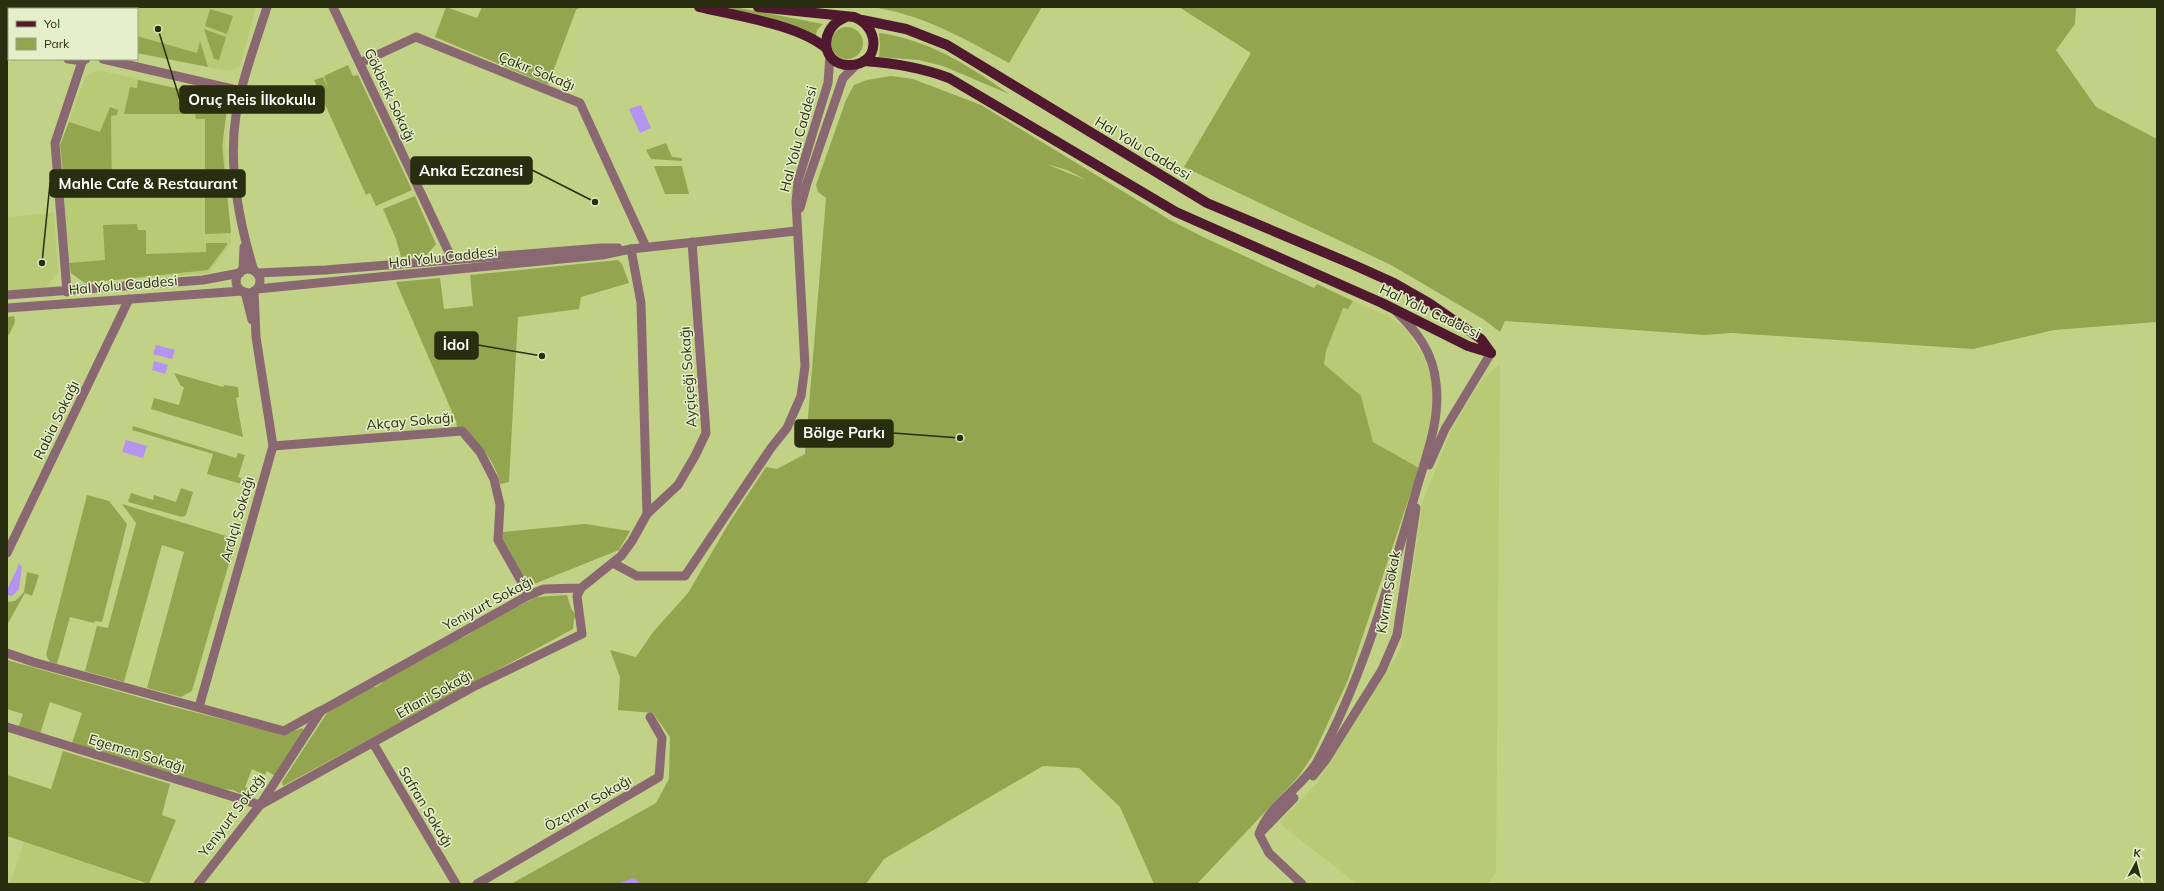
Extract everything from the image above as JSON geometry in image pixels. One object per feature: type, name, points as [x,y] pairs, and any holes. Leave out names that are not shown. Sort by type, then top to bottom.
[{"type":"main road","points":[[699,7],[786,29],[814,39],[842,64],[860,63],[870,55],[874,40],[870,29],[862,20],[758,7]]},
{"type":"main road","points":[[828,52],[825,40],[829,29],[838,20],[846,17]]},
{"type":"main road","name":"Hal Yolu Caddesi","points":[[862,20],[906,30],[947,45],[1207,203],[1354,265],[1411,293],[1481,339],[1491,353]]},
{"type":"main road","name":"Hal Yolu Caddesi","points":[[860,63],[918,67],[949,78],[1176,212],[1394,309],[1468,346],[1491,353]]},
{"type":"street","points":[[244,238],[260,283],[256,290],[243,291],[237,282],[242,272],[244,238],[233,147],[236,115],[241,92],[267,7]]},
{"type":"street","name":"Gökberk Sokağı","points":[[333,7],[452,259]]},
{"type":"street","name":"Çakır Sokağı","points":[[360,64],[416,37],[580,103],[646,247]]},
{"type":"street","name":"Hal Yolu Caddesi","points":[[796,231],[798,181],[828,83],[828,52]]},
{"type":"street","points":[[67,292],[55,142],[83,60]]},
{"type":"street","points":[[107,60],[241,92]]},
{"type":"street","name":"Hal Yolu Caddesi","points":[[796,231],[807,183],[843,78],[860,63]]},
{"type":"street","points":[[613,563],[637,576],[685,576],[770,448],[787,428],[801,396],[805,366],[796,231]]},
{"type":"street","name":"Hal Yolu Caddesi","points":[[256,290],[602,255],[646,247],[796,231]]},
{"type":"street","name":"Ayçiçeği Sokağı","points":[[647,514],[678,485],[706,434],[692,242]]},
{"type":"street","name":"Hal Yolu Caddesi","points":[[256,272],[325,270],[601,248],[631,249]]},
{"type":"street","points":[[581,588],[613,563],[632,541],[647,514],[641,303],[631,249]]},
{"type":"street","points":[[242,272],[256,272]]},
{"type":"street","name":"Hal Yolu Caddesi","points":[[7,295],[67,292],[203,280],[242,272]]},
{"type":"street","name":"Ardıçlı Sokağı","points":[[256,290],[256,337]]},
{"type":"street","name":"Hal Yolu Caddesi","points":[[7,308],[243,291]]},
{"type":"street","name":"Ardıçlı Sokağı","points":[[199,707],[273,446],[256,337],[243,291]]},
{"type":"street","name":"Rabia Sokağı","points":[[7,553],[129,299]]},
{"type":"street","points":[[1302,884],[1269,853],[1258,834],[1268,815],[1299,786],[1312,770],[1353,686],[1425,462],[1432,433],[1436,402],[1434,368],[1431,357],[1414,329],[1394,309]]},
{"type":"street","name":"Kıvrım Sokak","points":[[1258,834],[1272,823],[1325,761],[1382,670],[1397,635],[1417,500],[1424,477],[1445,429],[1491,353]]},
{"type":"street","name":"Akçay Sokağı","points":[[273,446],[462,431],[480,452],[494,478],[500,505],[498,540],[529,595]]},
{"type":"street","name":"Yeniyurt Sokağı","points":[[198,884],[260,805],[321,710],[529,595],[544,589],[581,588]]},
{"type":"street","name":"Eflani Sokağı","points":[[260,805],[473,687],[582,634],[577,596],[581,588]]},
{"type":"street","points":[[7,653],[33,662],[284,730],[321,710]]},
{"type":"street","name":"Özçınar Sokağı","points":[[477,884],[659,777],[662,738],[650,717]]},
{"type":"street","name":"Egemen Sokağı","points":[[7,727],[260,805]]},
{"type":"street","name":"Safran Sokağı","points":[[373,743],[456,884]]},
{"type":"shaded area","points":[[256,7],[240,66],[229,71],[138,53],[138,8],[108,8]]},
{"type":"shaded area","points":[[98,70],[221,98],[227,110],[224,126],[231,243],[209,273],[85,283],[70,273],[60,145],[85,77]]},
{"type":"shaded area","points":[[641,105],[651,128],[640,133],[629,109]]},
{"type":"shaded area","points":[[54,213],[58,273],[45,288],[7,291],[7,217]]},
{"type":"shaded area","points":[[1353,301],[1386,315],[1406,329],[1424,357],[1432,379],[1433,400],[1428,433],[1419,468],[1372,446],[1322,364],[1329,307]]},
{"type":"shaded area","points":[[156,345],[175,350],[172,359],[153,354]]},
{"type":"shaded area","points":[[154,361],[168,365],[165,374],[152,370]]},
{"type":"shaded area","points":[[1500,365],[1496,873],[1487,884],[1357,884],[1279,823],[1317,783],[1401,649],[1423,501],[1452,429],[1479,384],[1490,372]]},
{"type":"shaded area","points":[[126,440],[147,446],[143,458],[122,452]]},
{"type":"shaded area","points":[[19,563],[22,567],[19,589],[12,596],[7,595],[8,587]]},
{"type":"shaded area","points":[[24,842],[138,881],[137,884],[10,884]]},
{"type":"shaded area","points":[[634,878],[639,882],[637,884],[616,884]]},
{"type":"green space","points":[[446,7],[477,18],[482,7],[581,7],[576,10],[548,85],[435,37]]},
{"type":"green space","points":[[713,7],[734,7],[823,24],[817,30],[815,39]]},
{"type":"green space","points":[[870,7],[1042,7],[1009,63],[942,28],[907,15]]},
{"type":"green space","points":[[1179,7],[2076,7],[2075,24],[2056,50],[2096,107],[2157,139],[2157,322],[2054,330],[1973,349],[1732,333],[1705,335],[1505,321],[1500,332],[1483,319],[1391,265],[1184,167],[1251,53]]},
{"type":"green space","points":[[210,9],[233,16],[227,34],[205,26]]},
{"type":"green space","points":[[844,27],[850,27],[860,34],[863,43],[862,49],[856,56],[850,59],[844,59],[834,52],[831,46],[831,40],[838,30]]},
{"type":"green space","points":[[204,29],[226,37],[219,60],[214,59]]},
{"type":"green space","points":[[879,33],[914,41],[947,55],[1009,94],[943,66],[919,60],[879,57]]},
{"type":"green space","points":[[138,36],[197,53],[200,41],[208,67],[138,53]]},
{"type":"green space","points":[[348,65],[353,76],[358,75],[412,190],[376,206],[370,193],[366,195],[314,80],[323,77],[328,88],[324,76]]},
{"type":"green space","points":[[891,76],[913,79],[981,105],[1170,220],[1203,237],[1314,288],[1317,284],[1353,301],[1348,309],[1343,308],[1326,351],[1324,364],[1361,396],[1373,442],[1419,468],[1348,680],[1313,755],[1299,776],[1197,884],[1154,884],[1120,807],[1079,768],[1043,766],[884,859],[866,884],[511,884],[656,803],[669,779],[670,737],[653,713],[618,710],[620,677],[610,650],[636,657],[653,632],[688,593],[729,523],[766,467],[777,469],[805,454],[826,198],[818,192],[816,185],[846,100],[854,85],[867,80]],"holes":[[[1046,164],[1067,170],[1086,180]]]},
{"type":"green space","points":[[138,80],[221,98],[227,110],[222,146],[231,233],[205,234],[205,119],[196,119],[195,114],[124,114],[130,87],[137,88]]},
{"type":"green space","points":[[110,107],[118,110],[117,115],[111,116],[112,197],[66,198],[60,145],[69,122],[100,132]]},
{"type":"green space","points":[[666,143],[672,157],[682,158],[682,161],[651,159],[646,150]]},
{"type":"green space","points":[[654,166],[682,166],[689,194],[665,194]]},
{"type":"green space","points":[[415,196],[436,244],[427,255],[401,257],[396,239],[383,209]]},
{"type":"green space","points":[[137,224],[138,230],[146,230],[146,254],[206,252],[206,243],[227,243],[227,245],[208,270],[85,283],[71,273],[69,263],[105,260],[103,225]]},
{"type":"green space","points":[[618,260],[622,264],[629,283],[581,297],[579,309],[518,317],[509,482],[500,484],[495,468],[486,453],[462,427],[457,427],[456,421],[396,282],[440,278],[444,309],[473,306],[470,275]]},
{"type":"green space","points":[[14,316],[15,322],[9,335],[7,334],[7,317]]},
{"type":"green space","points":[[174,373],[223,387],[224,385],[238,387],[239,397],[236,398],[243,437],[151,409],[154,398],[179,405],[184,387],[181,386]]},
{"type":"green space","points":[[133,426],[236,458],[238,453],[245,455],[238,477],[246,480],[245,485],[207,474],[213,454],[132,430]]},
{"type":"green space","points":[[181,488],[193,492],[186,515],[182,517],[128,502],[131,493],[153,500],[154,495],[176,502]]},
{"type":"green space","points":[[87,495],[109,501],[127,524],[102,622],[95,621],[94,623],[70,617],[57,664],[50,662],[46,655]]},
{"type":"green space","points":[[122,504],[236,539],[192,691],[181,697],[147,688],[184,552],[162,545],[124,682],[85,671],[97,626],[108,628],[136,523]]},
{"type":"green space","points":[[585,524],[630,531],[619,550],[529,586],[502,540],[503,532]]},
{"type":"green space","points":[[27,572],[39,575],[32,596],[25,593],[7,625],[7,602],[15,601],[24,592]]},
{"type":"green space","points":[[567,595],[571,608],[577,617],[574,619],[573,629],[283,786],[282,782],[327,713],[370,686],[376,687],[382,683],[382,681],[458,638],[464,637],[517,605],[519,606],[536,597]]},
{"type":"green space","points":[[7,660],[170,706],[274,732],[285,734],[302,728],[304,730],[275,776],[267,771],[265,775],[252,769],[245,787],[251,790],[248,797],[233,790],[222,789],[72,743],[82,713],[50,702],[40,734],[18,728],[23,714],[7,709]]},
{"type":"green space","points":[[63,751],[170,784],[162,815],[176,820],[149,884],[7,836],[7,775],[51,789]]},
{"type":"place","name":"Oruç Reis İlkokulu","points":[[158,29]]},
{"type":"place","name":"Anka Eczanesi","points":[[595,202]]},
{"type":"place","name":"Mahle Cafe & Restaurant","points":[[42,263]]},
{"type":"place","name":"İdol","points":[[542,356]]},
{"type":"place","name":"Bölge Parkı","points":[[960,438]]}]
